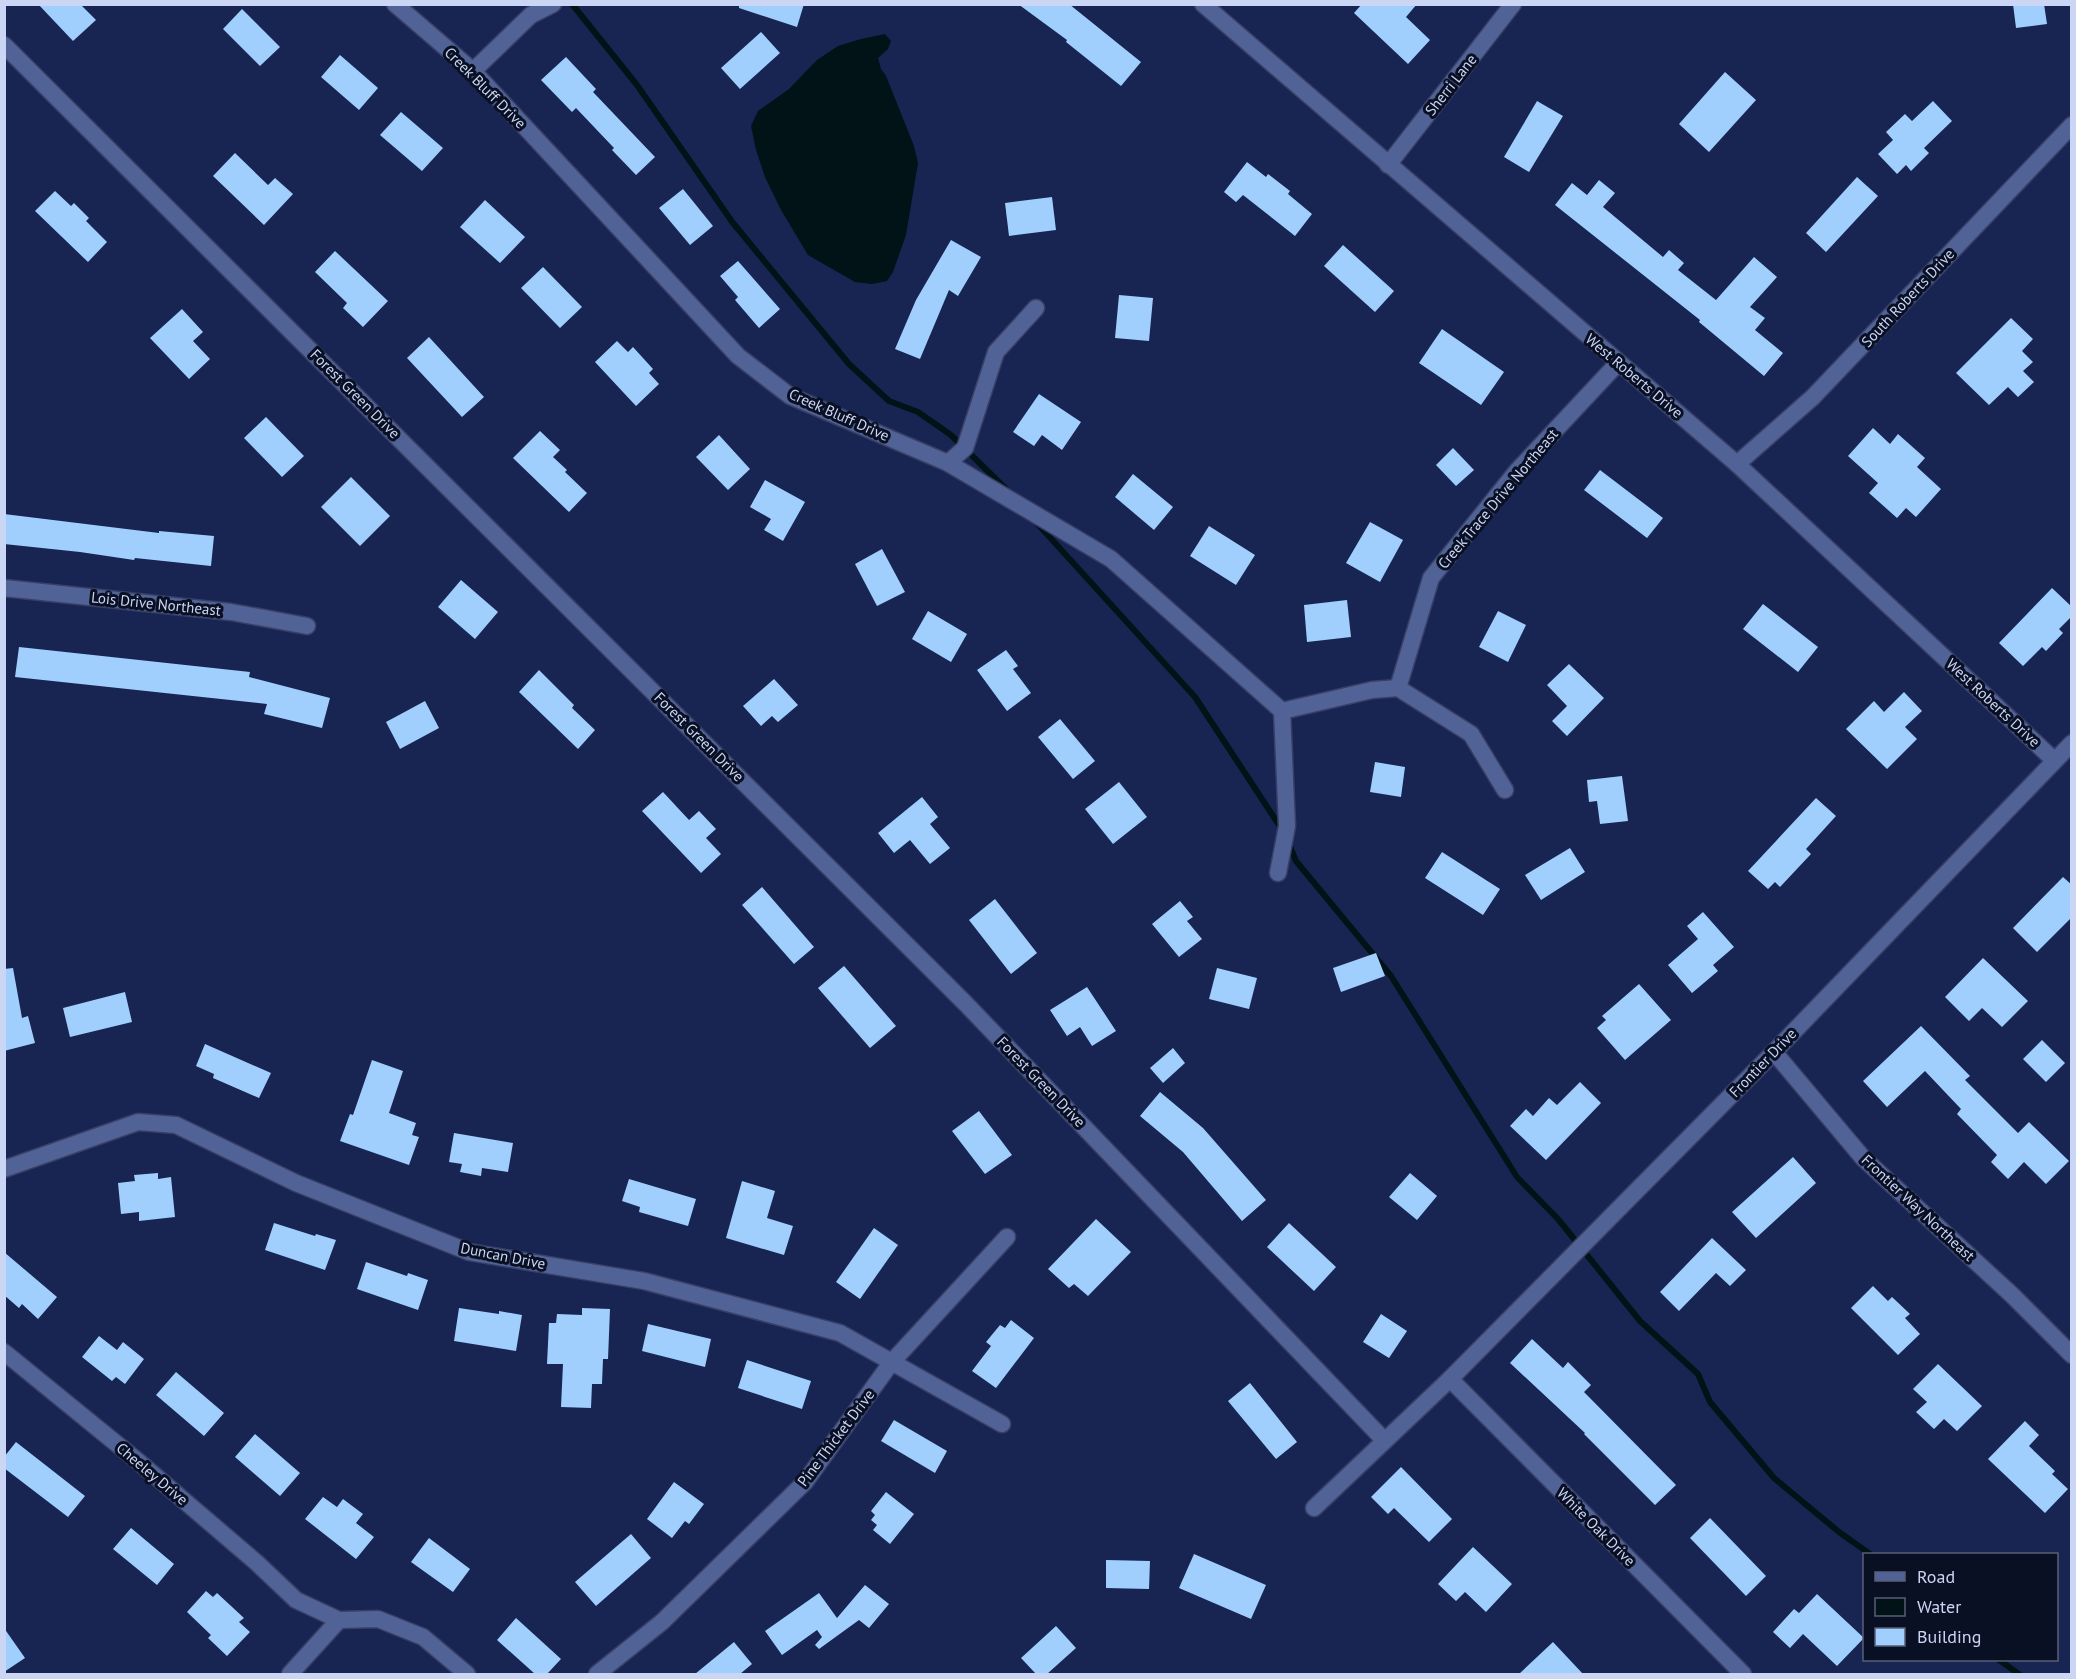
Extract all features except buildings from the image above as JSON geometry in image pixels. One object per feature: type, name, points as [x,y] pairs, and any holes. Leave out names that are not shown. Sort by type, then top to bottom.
[{"type":"street","name":"Creek Bluff Drive","points":[[395,4],[473,71],[738,356],[790,396],[948,463],[1111,559],[1282,711]]},
{"type":"street","points":[[473,71],[531,15],[553,4]]},
{"type":"street","name":"West Roberts Drive","points":[[1203,4],[1737,464],[2054,760]]},
{"type":"street","name":"Sherri Lane","points":[[1388,165],[1513,4]]},
{"type":"street","name":"Forest Green Drive","points":[[4,45],[966,1004],[1383,1440]]},
{"type":"street","name":"South Roberts Drive","points":[[1737,464],[1813,397],[2072,125]]},
{"type":"street","points":[[948,463],[965,448],[996,352],[1036,308]]},
{"type":"street","name":"Creek Trace Drive Northeast","points":[[1398,688],[1431,578],[1517,471],[1618,363]]},
{"type":"street","name":"Lois Drive Northeast","points":[[4,588],[231,612],[307,626]]},
{"type":"street","points":[[1278,873],[1287,826],[1282,711],[1372,690],[1398,688],[1471,734],[1505,790]]},
{"type":"street","name":"Frontier Drive","points":[[1383,1440],[1450,1379],[1774,1052],[2072,743]]},
{"type":"street","name":"Frontier Way Northeast","points":[[1774,1052],[1863,1158],[2012,1295],[2072,1355]]},
{"type":"street","name":"Duncan Drive","points":[[4,1169],[138,1122],[176,1125],[296,1183],[469,1252],[644,1281],[840,1333],[1002,1424]]},
{"type":"street","name":"Pine Thicket Drive","points":[[597,1674],[662,1622],[805,1482],[891,1363],[1007,1237]]},
{"type":"street","name":"Cheeley Drive","points":[[4,1352],[139,1462],[296,1600],[339,1620]]},
{"type":"street","name":"White Oak Drive","points":[[1450,1379],[1743,1674]]},
{"type":"street","points":[[1314,1508],[1383,1440]]},
{"type":"street","points":[[290,1674],[339,1620],[378,1618],[423,1637],[466,1674]]},
{"type":"water","points":[[885,34],[891,41],[888,49],[878,58],[914,146],[918,163],[906,235],[893,272],[887,281],[872,284],[855,282],[808,255],[781,210],[765,177],[751,126],[758,111],[789,89],[817,60],[838,46]]},
{"type":"waterway","points":[[572,4],[637,85],[733,223],[849,364],[889,401],[918,412],[951,435],[1008,491]]},
{"type":"waterway","points":[[1035,521],[1195,697],[1281,828]]},
{"type":"waterway","points":[[1288,842],[1296,861],[1391,976],[1517,1177],[1558,1219],[1640,1321],[1698,1374],[1710,1402],[1774,1478],[1839,1532],[1869,1553]]},
{"type":"waterway","points":[[2000,1661],[2019,1674]]}]
